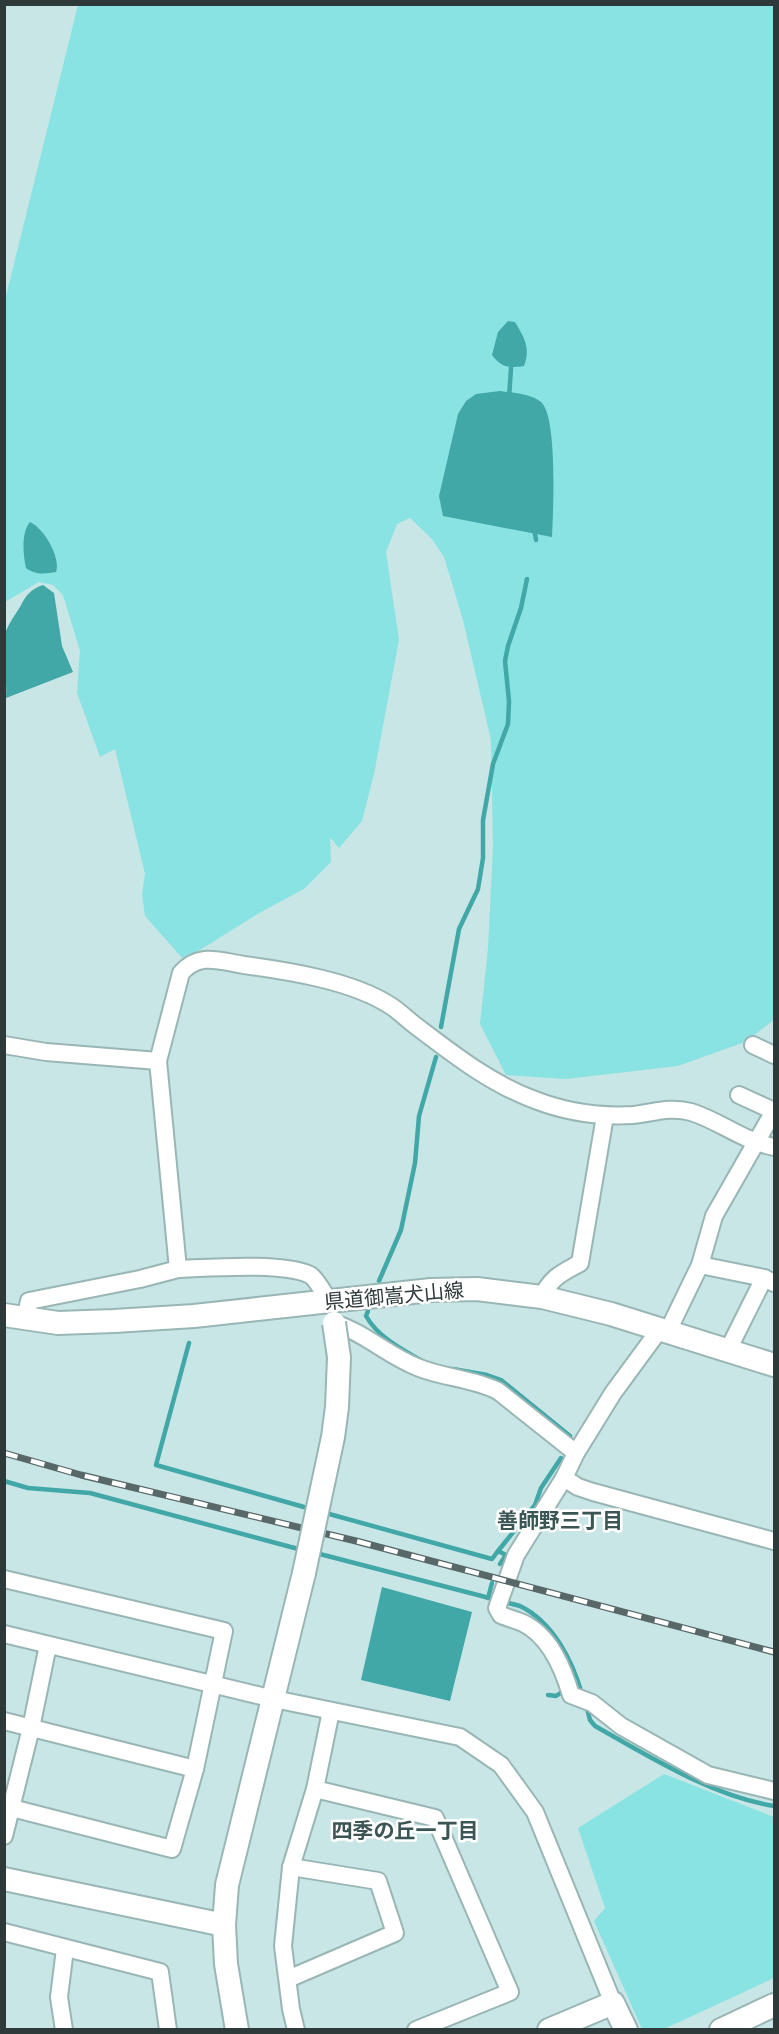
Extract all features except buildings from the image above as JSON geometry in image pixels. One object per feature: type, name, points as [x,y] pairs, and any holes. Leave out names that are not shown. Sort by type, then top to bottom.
[{"type":"street","points":[[178,1269],[158,1060],[181,973],[189,964],[202,958],[268,968],[357,988],[392,1006],[464,1062],[508,1089],[566,1111],[605,1116],[635,1115],[659,1110],[690,1112],[757,1144],[774,1148]]},
{"type":"street","points":[[4,1045],[46,1052],[158,1060]]},
{"type":"street","points":[[753,1045],[774,1055]]},
{"type":"street","points":[[739,1095],[774,1111],[714,1216],[700,1265],[664,1330],[613,1393],[576,1453],[564,1478],[516,1555],[497,1608],[501,1615],[525,1624],[544,1639],[563,1671],[570,1695],[592,1703],[621,1726],[708,1775],[774,1791]]},
{"type":"street","points":[[543,1297],[548,1284],[580,1263],[605,1116]]},
{"type":"street","points":[[700,1265],[769,1281],[728,1350]]},
{"type":"street","points":[[15,1317],[29,1301],[178,1269],[290,1269],[312,1275],[331,1312],[339,1357],[338,1407],[333,1437],[304,1573],[227,1885],[224,1925],[226,1964],[237,2030]]},
{"type":"street","name":"県道御嵩犬山線","points":[[15,1317],[58,1323],[331,1312],[431,1290],[477,1289],[543,1297],[611,1314],[774,1365]]},
{"type":"street","points":[[331,1312],[352,1329],[413,1366],[435,1375],[483,1384],[498,1391],[576,1453]]},
{"type":"street","points":[[564,1478],[578,1487],[593,1492],[774,1541]]},
{"type":"street","points":[[4,1579],[224,1630],[195,1769],[172,1849],[8,1807]]},
{"type":"street","points":[[4,1634],[274,1699],[460,1737],[501,1765],[535,1812],[626,2030]]},
{"type":"street","points":[[4,1836],[8,1807],[31,1728],[48,1645]]},
{"type":"street","points":[[296,2030],[283,1946],[291,1867],[315,1789],[331,1711]]},
{"type":"street","points":[[4,1721],[195,1769]]},
{"type":"street","points":[[315,1789],[435,1818],[510,1992],[416,2030]]},
{"type":"street","points":[[288,1979],[395,1933],[378,1881],[291,1867]]},
{"type":"street","points":[[4,1879],[224,1925]]},
{"type":"street","points":[[4,1932],[160,1972],[168,2030]]},
{"type":"street","points":[[64,2030],[59,1996],[65,1949]]},
{"type":"street","points":[[549,2030],[613,2002]]},
{"type":"street","points":[[721,2030],[774,2005]]},
{"type":"shaded area","points":[[78,5],[774,5],[774,1020],[745,1042],[678,1066],[566,1079],[506,1075],[480,1024],[488,948],[493,847],[491,740],[463,620],[444,557],[432,539],[410,518],[397,524],[386,552],[399,640],[374,774],[362,821],[339,848],[330,837],[331,862],[304,889],[261,912],[184,960],[145,916],[142,894],[145,874],[115,749],[100,757],[77,693],[80,651],[63,595],[53,585],[39,582],[5,602],[5,300]]},
{"type":"shaded area","points":[[508,321],[515,322],[526,343],[527,354],[524,366],[506,366],[492,355],[498,332]]},
{"type":"shaded area","points":[[500,391],[532,397],[541,402],[546,411],[550,426],[553,466],[552,537],[443,516],[439,496],[458,414],[466,401],[476,394]]},
{"type":"shaded area","points":[[30,522],[41,530],[50,544],[56,559],[56,572],[40,573],[26,568],[24,538]]},
{"type":"shaded area","points":[[43,585],[54,593],[62,646],[73,672],[6,698],[4,638],[6,631],[27,596],[35,588]]},
{"type":"shaded area","points":[[382,1587],[472,1612],[450,1701],[361,1680]]},
{"type":"shaded area","points":[[664,1774],[774,1817],[774,1978],[664,2029],[642,2029],[594,1921],[605,1908],[578,1828]]},
{"type":"waterway","points":[[509,398],[511,368]]},
{"type":"waterway","points":[[534,528],[536,540]]},
{"type":"waterway","points":[[441,1027],[459,929],[478,889],[483,858],[483,820],[493,764],[508,724],[509,701],[505,661],[527,579]]},
{"type":"waterway","points":[[379,1281],[401,1230],[415,1163],[419,1116],[436,1057]]},
{"type":"waterway","points":[[368,1311],[366,1316],[377,1330],[391,1342],[422,1361]]},
{"type":"waterway","points":[[189,1343],[156,1465],[311,1509]]},
{"type":"waterway","points":[[453,1369],[501,1380],[570,1436]]},
{"type":"waterway","points":[[498,1551],[535,1505],[541,1488],[561,1458]]},
{"type":"waterway","points":[[4,1481],[28,1488],[90,1493],[302,1550]]},
{"type":"waterway","points":[[322,1512],[492,1559],[498,1551],[506,1555],[500,1564]]},
{"type":"waterway","points":[[316,1553],[520,1606],[542,1622],[560,1643],[573,1668],[582,1694]]},
{"type":"waterway","points":[[488,1598],[492,1583]]},
{"type":"waterway","points":[[548,1695],[556,1696],[562,1692]]},
{"type":"waterway","points":[[586,1705],[590,1720],[595,1726],[659,1762],[728,1794],[774,1806]]},
{"type":"railway","points":[[4,1453],[81,1475],[356,1541],[774,1652]]},
{"type":"district","name":"善師野三丁目","points":[[560,1521]]},
{"type":"district","name":"四季の丘一丁目","points":[[405,1831]]}]
